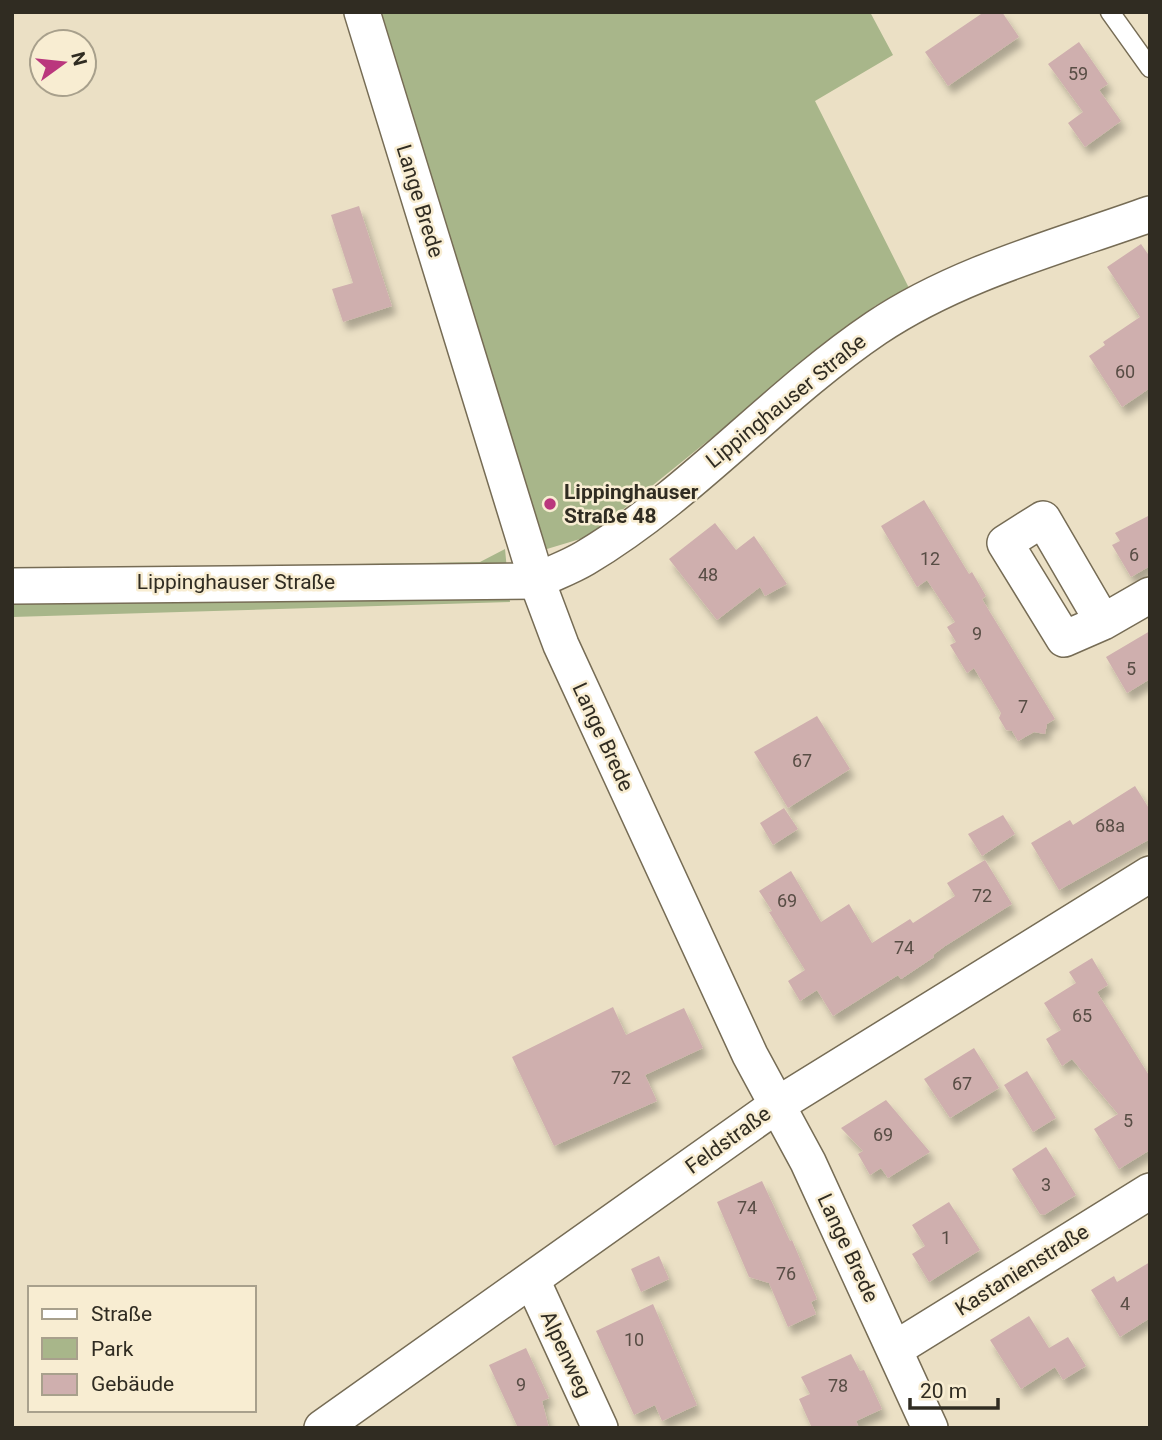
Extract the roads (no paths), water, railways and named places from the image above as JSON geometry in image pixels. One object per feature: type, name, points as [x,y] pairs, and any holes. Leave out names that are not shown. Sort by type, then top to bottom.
[{"type":"street","name":"Lange Brede","points":[[362,12],[537,581],[561,645],[750,1055],[808,1162],[930,1428]]},
{"type":"street","name":"Lippinghauser Straße","points":[[12,586],[537,581],[585,558],[659,505],[794,391],[877,328],[931,297],[980,275],[1150,214]]},
{"type":"street","points":[[1103,622],[1150,595]]},
{"type":"street","name":"Feldstraße","points":[[322,1428],[777,1105],[1150,874]]},
{"type":"street","name":"Kastanienstraße","points":[[895,1349],[1150,1191]]},
{"type":"street","name":"Alpenweg","points":[[532,1280],[600,1428]]},
{"type":"lane","points":[[1110,12],[1150,68]]},
{"type":"place","name":"Lippinghauser Straße 48","points":[[550,504]]}]
